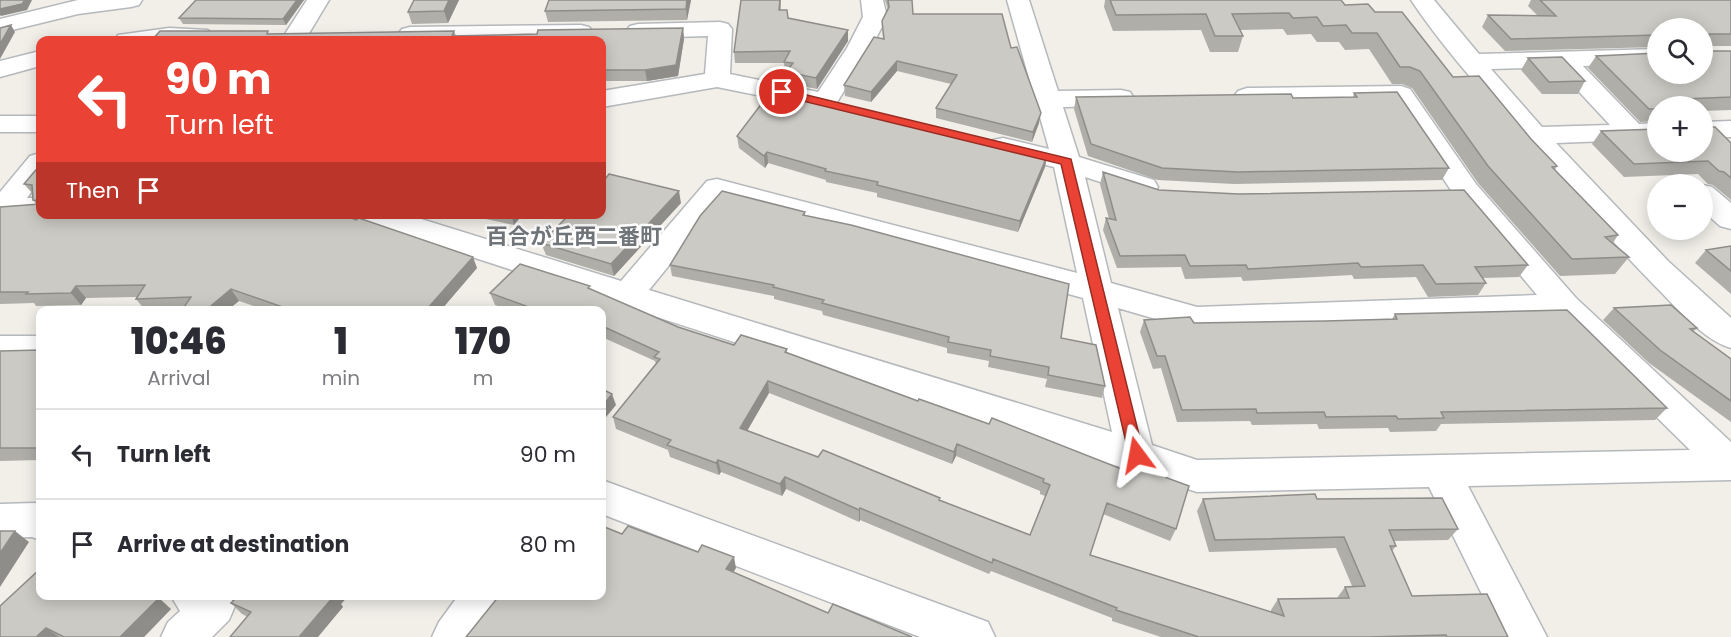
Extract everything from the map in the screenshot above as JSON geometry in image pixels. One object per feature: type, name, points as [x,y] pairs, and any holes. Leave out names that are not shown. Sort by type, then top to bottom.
[{"type":"street","points":[[0,26],[78,8],[131,0]]},
{"type":"street","points":[[296,36],[318,0]]},
{"type":"street","points":[[606,98],[717,79],[837,104],[859,48],[875,17],[872,0]]},
{"type":"street","points":[[1018,0],[1066,162],[1137,455]]},
{"type":"street","points":[[1422,0],[1534,136],[1635,248],[1697,309],[1731,336]]},
{"type":"street","points":[[390,34],[720,29],[717,79]]},
{"type":"street","points":[[161,36],[227,35]]},
{"type":"street","points":[[1471,62],[1647,56]]},
{"type":"street","points":[[1561,58],[1645,131]]},
{"type":"street","points":[[0,69],[36,59]]},
{"type":"street","points":[[387,219],[1137,455],[1197,476],[1730,465],[1564,306],[1466,191],[1401,94],[1224,96]]},
{"type":"street","points":[[1048,99],[1142,98]]},
{"type":"street","points":[[0,124],[36,124]]},
{"type":"street","points":[[1713,130],[1731,129]]},
{"type":"street","points":[[1534,136],[1645,131]]},
{"type":"street","points":[[975,139],[1066,162],[1156,190],[1167,191]]},
{"type":"street","points":[[36,167],[3,208],[36,207]]},
{"type":"street","points":[[1713,186],[1731,186]]},
{"type":"street","points":[[627,295],[717,188],[1197,319],[1564,306]]},
{"type":"street","points":[[1431,192],[1466,191]]},
{"type":"street","points":[[1713,203],[1731,219]]},
{"type":"street","points":[[0,350],[36,349]]},
{"type":"street","points":[[1440,471],[1525,637]]},
{"type":"street","points":[[606,499],[973,637]]},
{"type":"street","points":[[0,521],[36,521]]},
{"type":"street","points":[[183,637],[214,606],[201,600]]},
{"type":"street","points":[[454,637],[480,600]]},
{"type":"building","points":[[0,0],[25,0],[22,4],[0,9]]},
{"type":"building","points":[[196,0],[297,0],[283,19],[179,18]]},
{"type":"building","points":[[414,0],[449,0],[444,11],[408,12]]},
{"type":"building","points":[[549,0],[687,0],[686,9],[545,11]]},
{"type":"building","points":[[741,0],[780,0],[779,10],[787,10],[788,18],[848,30],[816,78],[786,72],[793,63],[784,62],[790,51],[734,52]]},
{"type":"building","points":[[888,0],[912,0],[913,14],[1002,14],[1011,48],[1017,47],[1041,113],[1033,132],[936,108],[957,75],[897,61],[871,92],[844,85],[874,37],[884,39],[882,21],[889,7]]},
{"type":"building","points":[[1110,0],[1341,0],[1345,5],[1368,4],[1375,12],[1402,12],[1453,77],[1479,76],[1531,139],[1557,166],[1552,167],[1618,235],[1605,237],[1629,257],[1572,259],[1488,166],[1420,71],[1410,67],[1400,67],[1377,33],[1352,33],[1346,25],[1323,26],[1317,17],[1293,18],[1289,13],[1232,14],[1243,36],[1215,36],[1206,14],[1116,15]]},
{"type":"building","points":[[1540,0],[1731,0],[1731,34],[1713,34],[1713,18],[1647,18],[1647,35],[1511,39],[1488,15],[1556,16]]},
{"type":"building","points":[[11,25],[0,44],[0,28]]},
{"type":"building","points":[[683,28],[676,65],[645,70],[606,70],[606,36],[452,36],[537,34],[538,30]]},
{"type":"building","points":[[160,31],[268,31],[267,34],[454,31],[452,36],[156,36]]},
{"type":"building","points":[[1713,51],[1731,51],[1731,97],[1647,96],[1647,107],[1596,56],[1647,54],[1647,84],[1713,84]]},
{"type":"building","points":[[1562,57],[1585,81],[1549,82],[1528,58]]},
{"type":"building","points":[[772,90],[823,100],[1047,156],[1020,221],[877,185],[878,182],[825,171],[826,169],[767,152],[764,156],[737,136]]},
{"type":"building","points":[[1397,92],[1449,168],[1238,172],[1162,168],[1091,144],[1076,97],[1291,94],[1293,98],[1357,97],[1354,93]]},
{"type":"building","points":[[1713,127],[1731,143],[1731,178],[1709,162],[1713,162]]},
{"type":"building","points":[[1647,129],[1647,162],[1683,162],[1634,164],[1601,131]]},
{"type":"building","points":[[36,170],[36,200],[33,200],[32,185],[24,184]]},
{"type":"building","points":[[1103,172],[1159,190],[1238,194],[1464,190],[1528,265],[1475,267],[1486,283],[1436,284],[1423,265],[1361,267],[1358,263],[1248,269],[1246,265],[1190,266],[1185,255],[1120,256],[1106,218],[1116,220]]},
{"type":"building","points":[[609,174],[679,191],[611,264],[541,243],[565,219],[606,219],[606,178]]},
{"type":"building","points":[[722,191],[805,212],[803,215],[851,225],[1069,284],[1061,338],[1096,345],[1105,386],[1048,375],[1049,367],[990,356],[991,350],[948,342],[949,337],[822,303],[824,300],[773,287],[774,285],[670,265],[700,216]]},
{"type":"building","points":[[36,204],[36,219],[362,219],[473,257],[430,306],[280,306],[231,289],[211,306],[185,306],[191,297],[136,299],[145,285],[76,286],[71,293],[0,292],[0,207]]},
{"type":"building","points":[[1731,246],[1731,271],[1706,250]]},
{"type":"building","points":[[520,264],[590,286],[588,288],[678,327],[734,345],[741,335],[787,349],[785,352],[918,401],[919,399],[989,424],[992,418],[1129,472],[1132,465],[1189,486],[1176,529],[1107,503],[1090,555],[1284,616],[1278,599],[1349,598],[1345,587],[1365,586],[1344,537],[1215,540],[1203,499],[1315,494],[1317,499],[1442,498],[1458,529],[1389,530],[1396,546],[1390,546],[1412,596],[1487,594],[1508,637],[1447,637],[1446,635],[1199,637],[1116,610],[1117,608],[993,559],[992,563],[860,508],[859,510],[785,477],[780,484],[718,460],[716,463],[667,445],[671,440],[613,417],[660,359],[654,357],[659,352],[606,328],[606,306],[526,306],[490,293]],"holes":[[[768,381],[954,452],[957,444],[1044,479],[1043,482],[1050,485],[1030,535],[939,500],[940,498],[823,450],[818,457],[740,428]]]},
{"type":"building","points":[[1671,305],[1697,328],[1690,329],[1731,359],[1731,401],[1660,350],[1614,308]]},
{"type":"building","points":[[1567,310],[1667,408],[1441,412],[1444,418],[1398,419],[1396,416],[1326,417],[1324,412],[1257,413],[1256,409],[1182,410],[1165,356],[1157,356],[1144,320],[1190,317],[1194,323],[1325,321],[1397,319],[1395,314]]},
{"type":"building","points":[[36,350],[36,448],[0,448],[0,351]]},
{"type":"building","points":[[606,391],[612,394],[606,402]]},
{"type":"building","points":[[628,526],[698,552],[702,545],[734,557],[726,569],[828,613],[833,604],[912,637],[466,637],[496,600],[606,600],[606,528],[622,534]]},
{"type":"building","points":[[0,531],[15,531],[0,553]]},
{"type":"building","points":[[36,573],[36,600],[157,600],[120,637],[64,637],[46,628],[36,637],[0,637],[0,606]]},
{"type":"building","points":[[234,600],[331,600],[299,637],[230,637],[251,612],[231,603]]},
{"type":"district","name":"百合が丘西二番町","points":[[574,236]]},
{"type":"route","points":[[782,92],[1066,162],[1137,455]]}]
